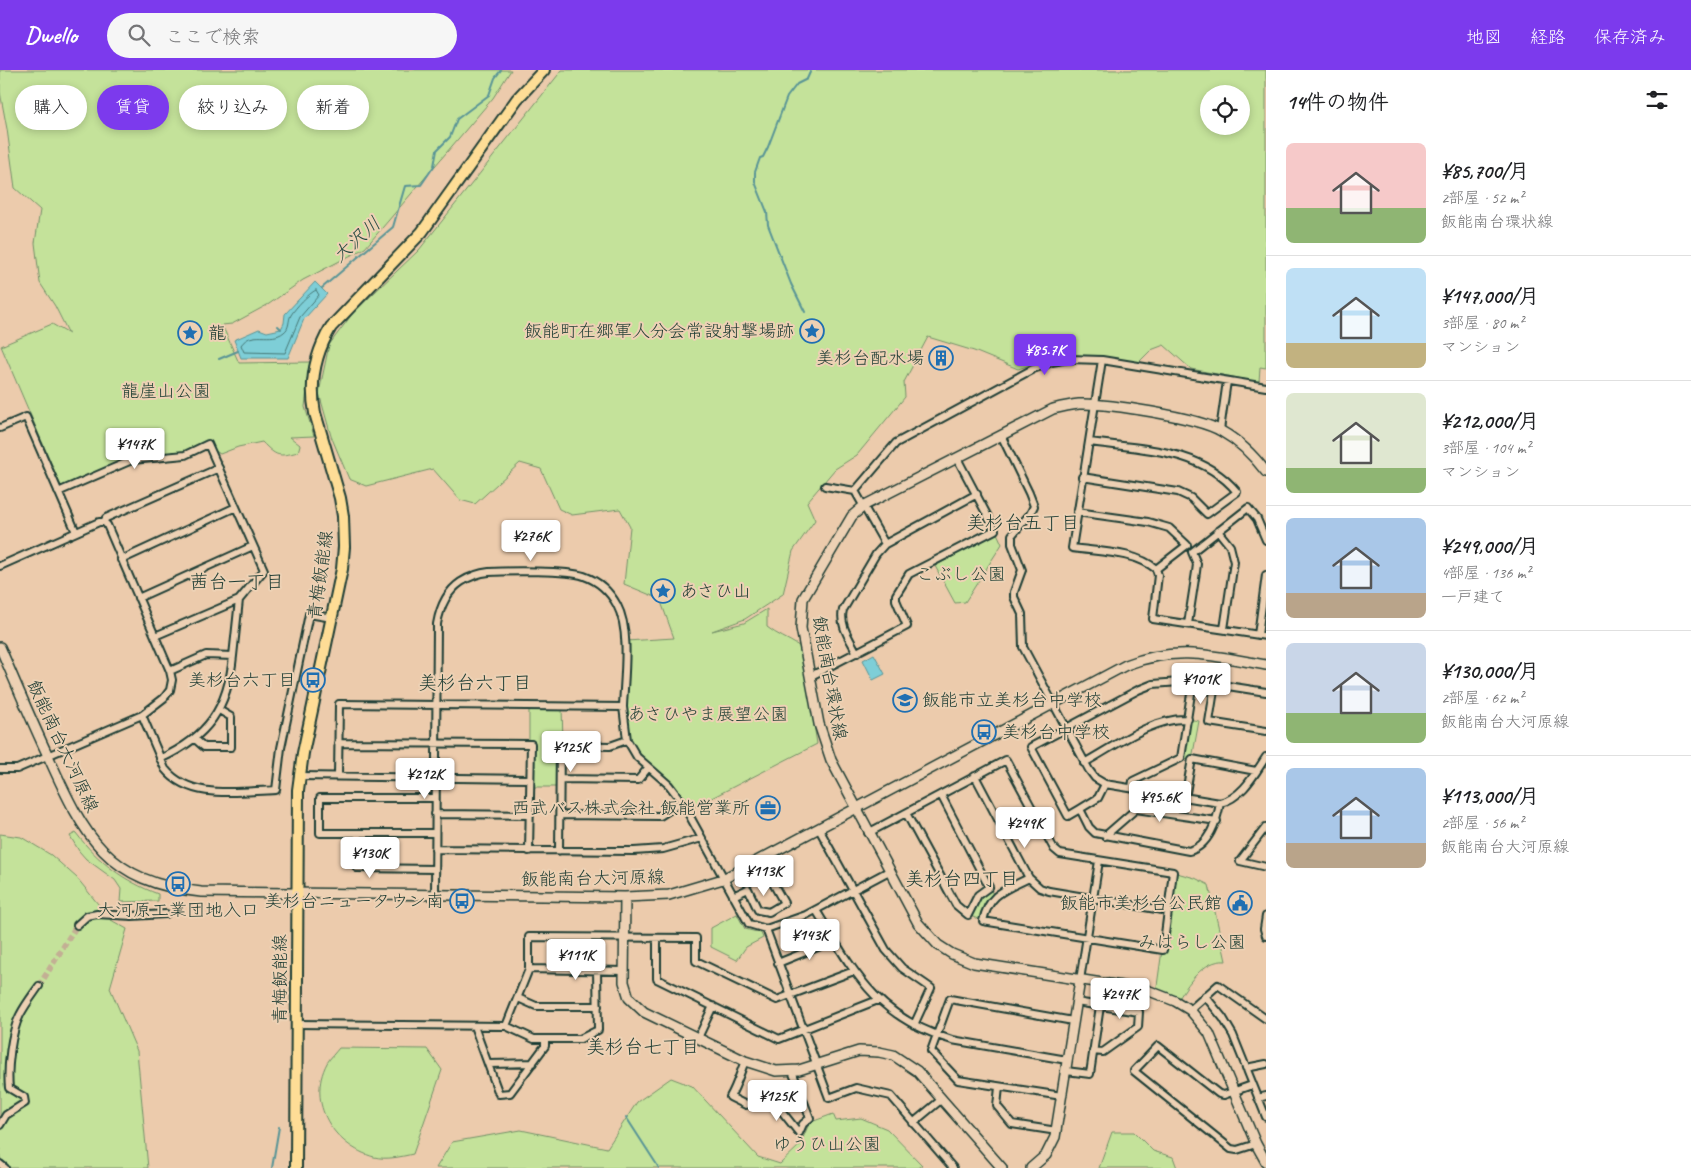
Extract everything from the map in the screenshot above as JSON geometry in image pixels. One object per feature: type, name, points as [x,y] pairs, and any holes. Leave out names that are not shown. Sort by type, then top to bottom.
[{"type":"main road","name":"青梅飯能線","points":[[296,1168],[296,893],[299,776],[342,568],[344,532],[340,498],[312,400],[313,375],[324,340],[331,327],[422,232],[517,99],[544,70]]},
{"type":"street","points":[[855,491],[896,443],[1033,369],[1052,362],[1069,359],[1102,360],[1266,387]]},
{"type":"street","points":[[1102,360],[1072,548],[1131,557],[1141,560],[1156,570],[1158,575],[1153,619],[1266,636]]},
{"type":"street","points":[[1220,430],[1227,381]]},
{"type":"street","name":"飯能南台環状線","points":[[1266,472],[1255,458],[1220,430],[1191,419],[1094,405],[1078,404],[1053,409],[864,505],[852,516],[804,599],[801,628],[824,742],[831,760],[888,872],[918,923],[938,945],[952,954],[974,962],[1147,990],[1163,995],[1190,1010],[1209,1033],[1256,1144],[1266,1162]]},
{"type":"street","points":[[0,428],[26,417],[76,532]]},
{"type":"street","points":[[1001,435],[1034,506],[1030,514],[1012,535],[1012,544],[1022,570],[1014,597],[1021,611],[1023,648],[1084,763],[1095,778],[1105,784],[1220,803],[1234,797],[1246,786],[1266,757]]},
{"type":"street","points":[[1082,478],[1178,492],[1196,502],[1207,514],[1237,492],[1228,481],[1213,469],[1194,460],[1164,452],[1089,442]]},
{"type":"street","points":[[58,492],[132,460],[185,455],[208,444],[264,570],[239,600],[155,636]]},
{"type":"street","points":[[811,676],[907,626],[896,600],[896,595],[909,574],[995,530],[957,458]]},
{"type":"street","points":[[0,566],[76,532],[104,522],[106,518],[219,468]]},
{"type":"street","points":[[825,486],[855,491],[885,544]]},
{"type":"street","points":[[857,653],[841,616],[876,554],[885,544],[976,494]]},
{"type":"street","points":[[121,560],[236,507]]},
{"type":"street","points":[[1188,624],[1196,572],[1196,564],[1192,552],[1248,508],[1257,519],[1266,540]]},
{"type":"street","points":[[1078,512],[1148,522],[1169,528],[1187,546],[1156,570]]},
{"type":"street","points":[[0,769],[17,769],[142,715],[164,698],[170,690],[172,680],[170,670],[104,522]]},
{"type":"street","points":[[1218,532],[1230,546],[1234,562],[1224,629]]},
{"type":"street","points":[[138,598],[253,546]]},
{"type":"street","points":[[435,895],[437,624],[443,601],[460,582],[475,575],[489,572],[566,573],[595,581],[609,592],[618,606],[623,622],[623,707],[627,740],[637,757],[669,785],[682,802],[749,924],[766,929],[816,910],[888,872]]},
{"type":"street","points":[[1258,635],[1266,575]]},
{"type":"street","points":[[160,759],[195,739],[219,710],[231,678],[239,600]]},
{"type":"street","points":[[142,715],[160,759],[171,776],[186,787],[195,789],[276,790],[279,762],[309,614],[332,618]]},
{"type":"street","name":"飯能南台大河原線","points":[[0,647],[72,808],[90,838],[111,858],[132,873],[154,883],[184,890],[435,895],[625,897],[669,894],[723,879],[1126,665],[1159,655],[1194,653],[1266,665]]},
{"type":"street","points":[[170,670],[206,655],[233,656]]},
{"type":"street","points":[[1105,784],[1098,798],[1068,816],[1031,746],[1138,690],[1153,684],[1170,681],[1193,681],[1181,758],[1133,781],[1132,788]]},
{"type":"street","points":[[1266,692],[1215,684],[1208,722],[1266,731]]},
{"type":"street","points":[[338,776],[338,704],[623,707]]},
{"type":"street","points":[[195,739],[204,747],[231,747],[231,717],[219,710]]},
{"type":"street","points":[[1084,763],[1154,725],[1172,719],[1188,719]]},
{"type":"street","points":[[559,851],[560,745],[610,746],[627,740]]},
{"type":"street","points":[[338,743],[531,744],[529,851]]},
{"type":"street","points":[[1185,798],[1192,759],[1256,771]]},
{"type":"street","points":[[868,833],[1006,760],[1054,849],[1060,854],[1174,872],[1163,950],[983,921],[986,908],[994,896],[1028,878]]},
{"type":"street","points":[[560,780],[638,780],[648,768]]},
{"type":"street","points":[[299,776],[530,779]]},
{"type":"street","points":[[975,776],[1028,878],[1040,888],[1168,910]]},
{"type":"street","points":[[906,813],[956,905],[968,915],[978,895],[989,887],[941,795]]},
{"type":"street","points":[[435,798],[320,798],[320,833],[435,833]]},
{"type":"street","points":[[560,815],[660,816],[682,802]]},
{"type":"street","points":[[1080,809],[1089,827],[1095,833],[1189,851],[1195,850],[1201,845],[1217,821],[1220,803]]},
{"type":"street","points":[[1105,836],[1136,809],[1217,821]]},
{"type":"street","points":[[435,814],[530,814]]},
{"type":"street","points":[[1266,827],[1240,861],[1266,867]]},
{"type":"street","points":[[819,829],[886,950],[902,968],[931,988],[914,1024]]},
{"type":"street","points":[[358,833],[357,868],[435,869]]},
{"type":"street","points":[[435,849],[559,851],[663,849],[702,838]]},
{"type":"street","points":[[733,896],[748,889],[758,910],[769,912],[784,903],[760,860]]},
{"type":"street","points":[[1031,1168],[1046,1155],[1053,1145],[1057,1131],[1099,861]]},
{"type":"street","points":[[625,897],[624,971],[626,989],[636,1006],[644,1012],[745,1061],[776,1071],[792,1072],[859,1051],[887,1053],[912,1066],[1002,1168]]},
{"type":"street","points":[[816,910],[854,971],[878,1000],[895,1014],[937,1035],[952,1040],[1068,1060]]},
{"type":"street","points":[[77,925],[81,920],[92,914],[166,914]]},
{"type":"street","points":[[1266,916],[1264,929],[1266,936]]},
{"type":"street","points":[[766,929],[830,1098],[856,1088],[891,1096],[953,1168]]},
{"type":"street","points":[[506,1026],[529,969],[529,937],[696,938],[696,961],[777,1000],[854,971]]},
{"type":"street","points":[[657,938],[657,979],[779,1039],[878,1000]]},
{"type":"street","points":[[778,962],[835,940]]},
{"type":"street","points":[[529,969],[624,971]]},
{"type":"street","points":[[296,1024],[506,1026],[534,1039],[580,1039],[598,1030],[597,970]]},
{"type":"street","points":[[1190,1010],[1218,984],[1266,1020]]},
{"type":"street","points":[[0,1125],[6,1115],[25,1103],[24,1097],[9,1088],[11,1054],[16,1024],[39,986]]},
{"type":"street","points":[[1205,996],[1223,1018],[1233,1035],[1266,1117]]},
{"type":"street","points":[[518,998],[536,1006],[598,1006]]},
{"type":"street","points":[[1062,1096],[962,1081],[955,1078],[931,1051],[950,999],[1073,1020]]},
{"type":"street","points":[[1076,1002],[1139,1012],[1138,1027],[1103,1052],[1093,1051]]},
{"type":"street","points":[[698,1038],[713,1006]]},
{"type":"street","points":[[1066,1071],[1090,1074],[1100,1006]]},
{"type":"street","points":[[474,1026],[499,1094],[510,1093],[545,1046],[545,1039]]},
{"type":"street","points":[[1252,1085],[1224,1095],[1219,1094],[1158,1046],[1134,1071],[1231,1149],[1238,1150],[1256,1144]]},
{"type":"street","points":[[745,1061],[730,1096],[746,1105],[765,1090],[799,1133],[803,1124],[810,1118],[792,1072]]},
{"type":"street","points":[[488,1064],[533,1063]]},
{"type":"street","points":[[1246,1068],[1266,1064]]},
{"type":"street","points":[[1000,1087],[997,1106],[1012,1124],[1057,1131]]},
{"type":"street","points":[[1258,1098],[1266,1096]]},
{"type":"street","points":[[913,1123],[942,1099]]},
{"type":"street","points":[[0,1164],[5,1168]]},
{"type":"green space","name":"龍崖山公園","points":[[0,70],[511,70],[493,98],[365,248],[303,280],[269,304],[232,324],[222,325],[239,363],[310,362],[305,407],[314,436],[290,437],[300,445],[298,452],[286,455],[278,454],[271,451],[262,442],[238,447],[220,454],[214,450],[209,441],[182,452],[130,457],[64,487],[61,486],[1,346],[52,324],[69,334],[55,306],[40,283],[35,243],[40,210],[15,188],[0,92]]},
{"type":"green space","name":"あさひやま展望公園","points":[[562,70],[1266,70],[1266,368],[1260,367],[1259,382],[1191,369],[1164,345],[1151,350],[1138,363],[1064,354],[1018,369],[974,351],[928,337],[904,382],[905,397],[857,455],[835,469],[807,502],[815,520],[793,551],[783,594],[745,619],[712,631],[744,623],[767,609],[767,627],[799,646],[804,661],[817,744],[690,809],[676,790],[641,757],[631,741],[625,713],[626,641],[674,638],[660,599],[624,584],[630,527],[620,509],[572,515],[559,509],[541,469],[520,463],[475,504],[460,500],[433,469],[366,486],[349,479],[331,436],[319,393],[329,345],[353,313],[419,250]]},
{"type":"green space","name":"こぶし公園","points":[[997,533],[1002,544],[965,602],[955,603],[935,566]]},
{"type":"green space","points":[[529,708],[562,708],[563,741],[557,741],[557,787],[533,787],[533,741],[529,741]]},
{"type":"green space","points":[[1188,719],[1199,721],[1192,759],[1181,758]]},
{"type":"green space","points":[[76,833],[93,853],[112,870],[158,894],[158,901],[120,902],[121,889],[115,880],[86,859],[79,851],[70,836]]},
{"type":"green space","points":[[0,834],[21,837],[51,855],[77,878],[111,920],[127,929],[110,988],[137,1051],[148,1168],[0,1168]]},
{"type":"green space","name":"みはらし公園","points":[[1173,872],[1195,878],[1209,885],[1226,961],[1210,964],[1197,974],[1177,1002],[1156,993]]},
{"type":"green space","points":[[989,887],[994,896],[983,921],[968,915],[972,904]]},
{"type":"green space","points":[[737,914],[745,929],[761,933],[763,938],[746,947],[737,960],[711,947],[711,928]]},
{"type":"green space","points":[[339,1048],[427,1049],[442,1070],[413,1154],[388,1158],[374,1157],[347,1143],[336,1133],[322,1107],[320,1093],[321,1078],[327,1063]]},
{"type":"green space","name":"ゆうひ山公園","points":[[671,1078],[692,1086],[758,1157],[780,1164],[800,1145],[808,1126],[814,1121],[833,1114],[836,1121],[861,1118],[887,1129],[922,1165],[917,1168],[436,1168],[452,1142],[521,1130],[607,1148],[637,1102]]},
{"type":"green space","points":[[1112,1132],[1134,1132],[1153,1151],[1173,1157],[1177,1168],[1099,1168]]},
{"type":"water","points":[[315,282],[327,294],[304,319],[288,358],[241,358],[234,340],[259,329],[267,332],[281,329],[285,314]]},
{"type":"water","points":[[874,654],[885,674],[873,680],[863,660]]},
{"type":"waterway","name":"大沢川","points":[[322,288],[393,227],[405,186],[421,185],[434,166],[437,150],[450,137],[457,119],[489,95],[495,78],[501,70]]},
{"type":"waterway","points":[[805,312],[791,284],[768,225],[767,212],[755,182],[755,172],[760,158],[763,157],[768,147],[787,97],[797,84],[807,79],[811,70]]},
{"type":"waterway","points":[[278,326],[281,329]]},
{"type":"waterway","points":[[219,359],[238,351]]},
{"type":"waterway","points":[[626,1117],[659,1168]]},
{"type":"waterway","points":[[272,1168],[279,1127]]},
{"type":"tunnel","points":[[39,986],[77,925]]},
{"type":"place","name":"飯能町在郷軍人分会常設射撃場跡","points":[[812,331]]},
{"type":"place","name":"龍","points":[[190,333]]},
{"type":"place","name":"美杉台配水場","points":[[941,358]]},
{"type":"place","name":"あさひ山","points":[[663,591]]},
{"type":"place","name":"美杉台六丁目","points":[[313,680]]},
{"type":"place","name":"飯能市立美杉台中学校","points":[[905,700]]},
{"type":"place","name":"美杉台中学校","points":[[984,732]]},
{"type":"place","name":"西武バス株式会社 飯能営業所","points":[[768,808]]},
{"type":"place","name":"大河原工業団地入口","points":[[178,884]]},
{"type":"place","name":"美杉台ニュータウン南","points":[[462,901]]},
{"type":"place","name":"飯能市美杉台公民館","points":[[1240,903]]},
{"type":"district","name":"美杉台五丁目","points":[[1023,522]]},
{"type":"district","name":"茜台一丁目","points":[[237,581]]},
{"type":"district","name":"美杉台六丁目","points":[[475,682]]},
{"type":"district","name":"美杉台四丁目","points":[[962,878]]},
{"type":"district","name":"美杉台七丁目","points":[[643,1046]]}]
